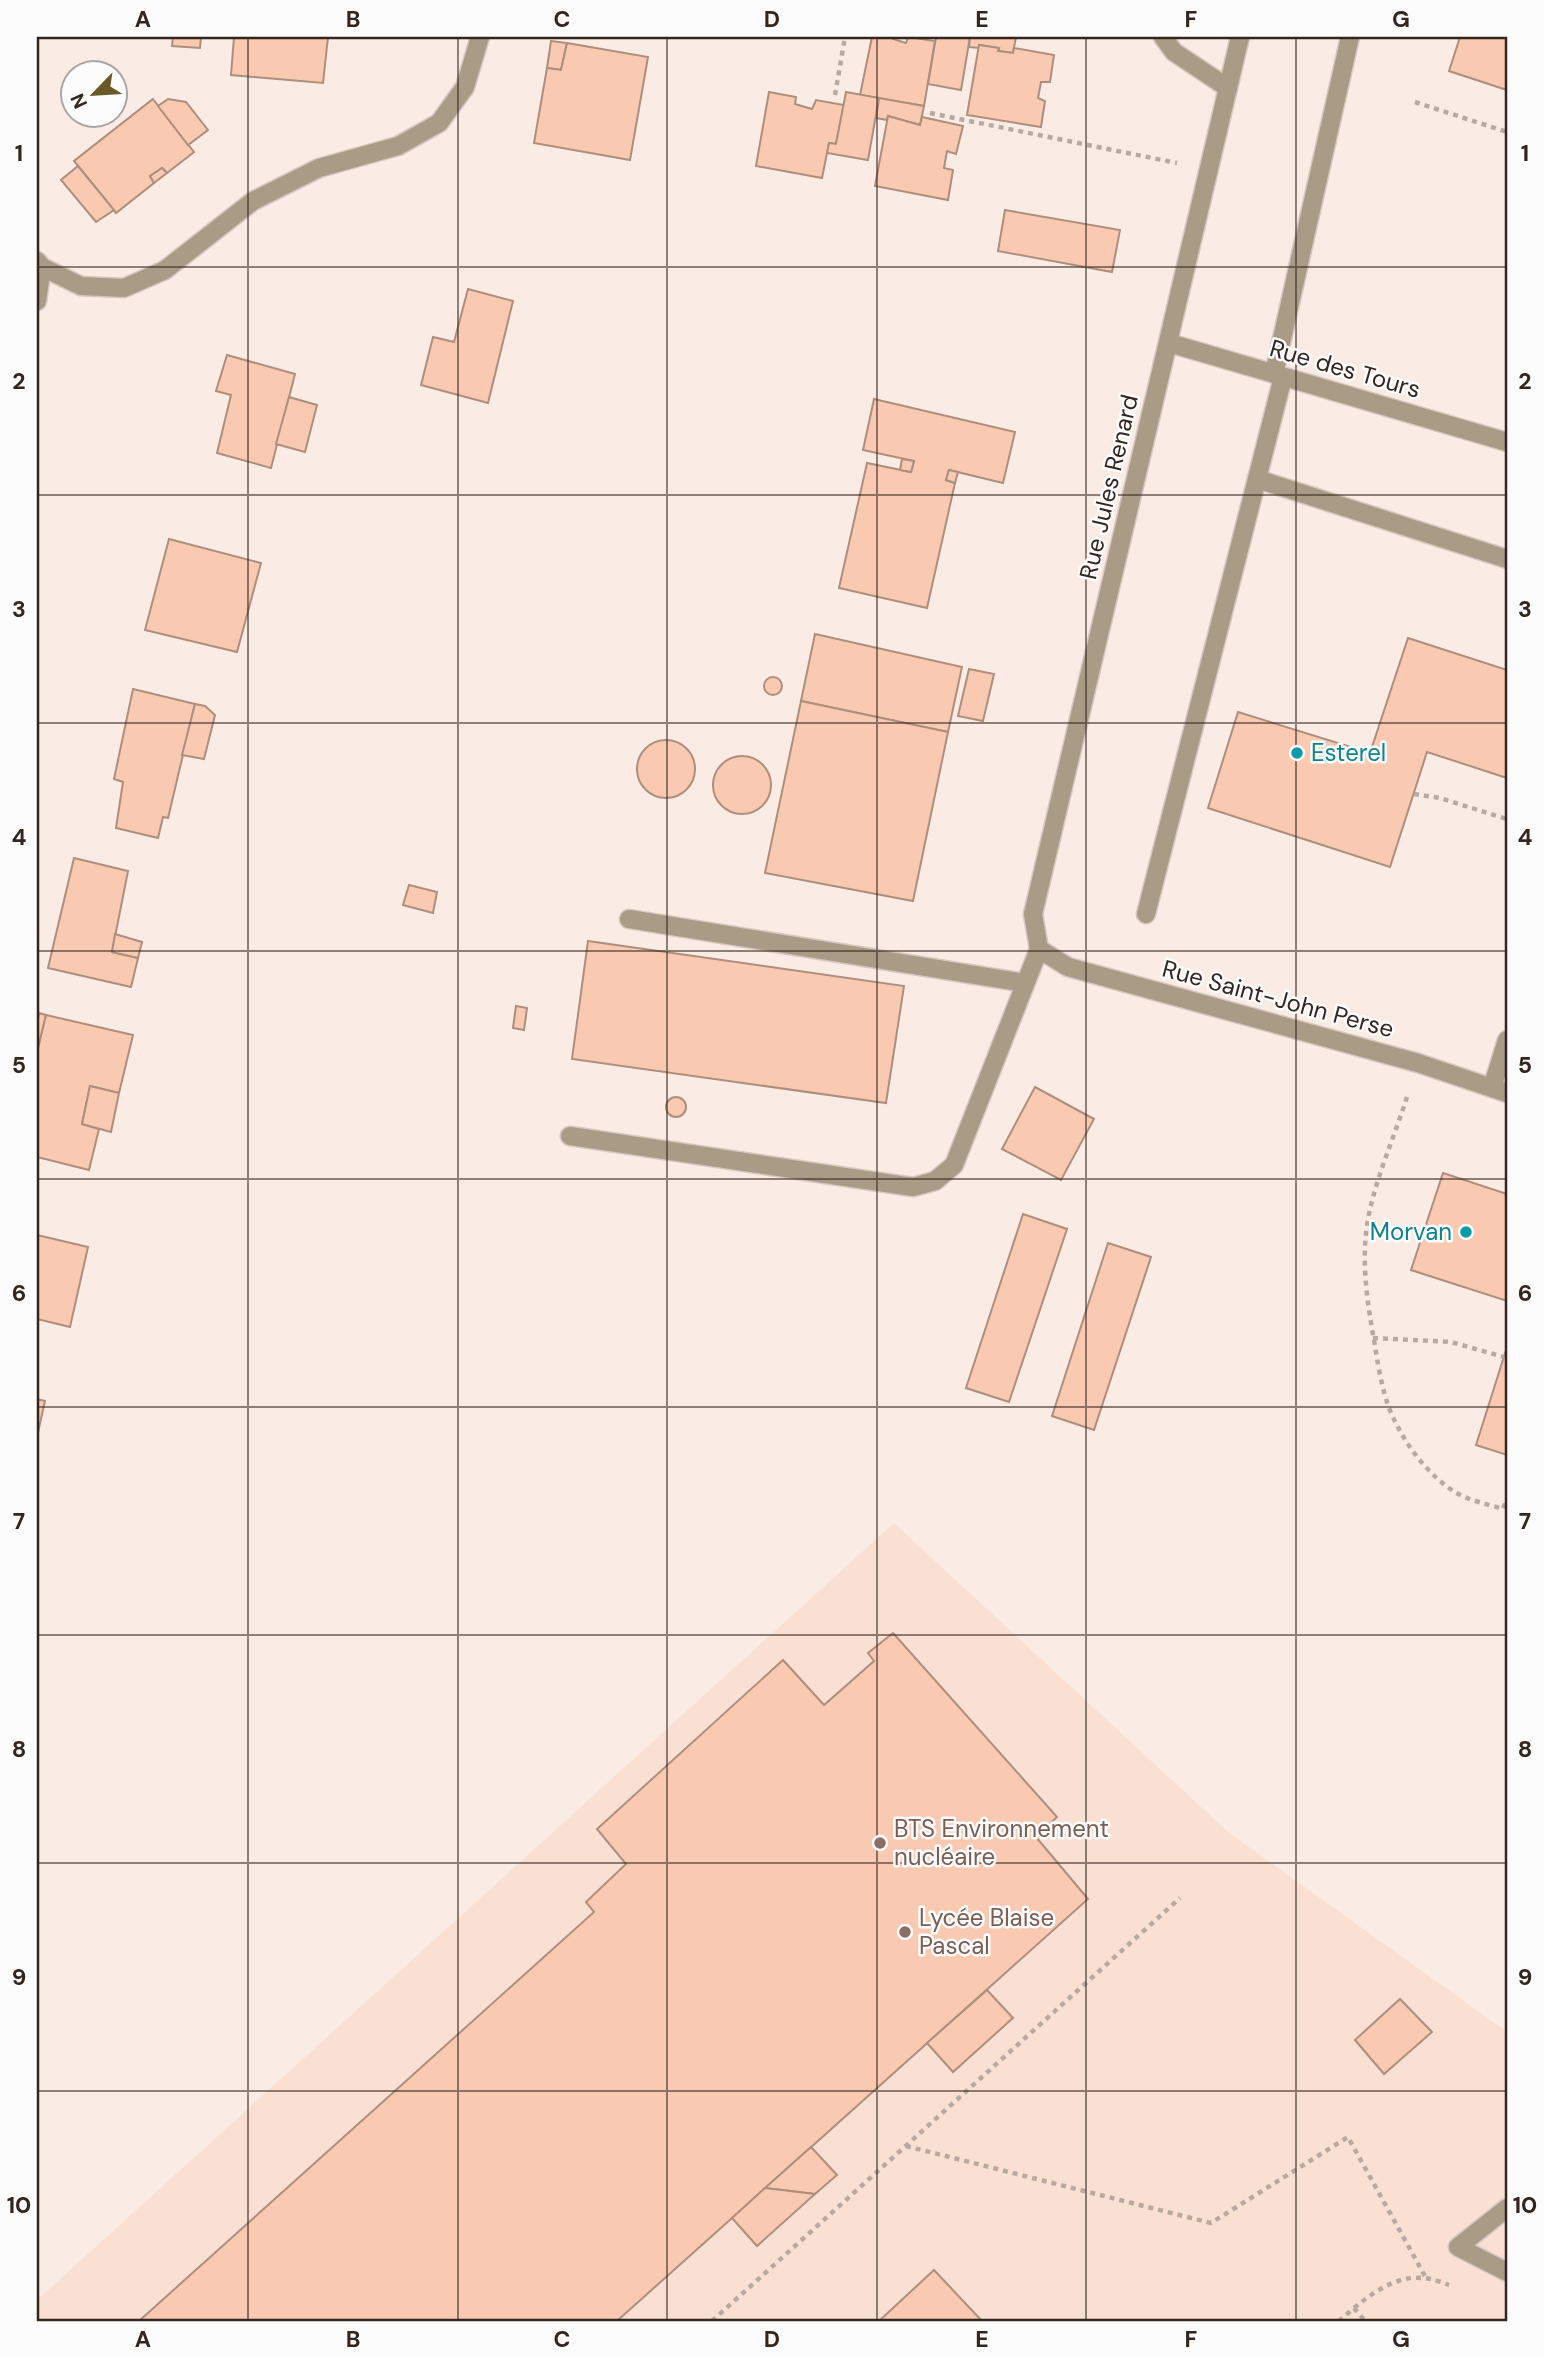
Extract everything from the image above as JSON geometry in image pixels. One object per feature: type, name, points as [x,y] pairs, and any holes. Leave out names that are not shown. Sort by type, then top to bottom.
[{"type":"street","points":[[37,301],[39,264],[81,286],[124,288],[164,270],[253,201],[319,168],[398,146],[439,123],[465,87],[480,37]]},
{"type":"street","points":[[1163,37],[1174,52],[1228,88]]},
{"type":"street","name":"Rue Jules Renard","points":[[1039,949],[1033,914],[1240,37]]},
{"type":"street","points":[[1146,914],[1257,479],[1350,37]]},
{"type":"street","name":"Rue des Tours","points":[[1168,343],[1507,442]]},
{"type":"street","points":[[1257,479],[1507,559]]},
{"type":"street","points":[[629,919],[1025,983]]},
{"type":"street","points":[[570,1136],[913,1187],[935,1181],[954,1165],[1039,949]]},
{"type":"street","name":"Rue Saint-John Perse","points":[[1039,949],[1068,967],[1418,1063],[1500,1091]]},
{"type":"street","points":[[1500,1091],[1507,1040]]},
{"type":"street","points":[[1507,2208],[1458,2247],[1507,2272]]},
{"type":"path","points":[[835,94],[845,37]]},
{"type":"path","points":[[1415,102],[1507,132]]},
{"type":"path","points":[[930,113],[1209,170]]},
{"type":"path","points":[[1414,794],[1440,797],[1507,819]]},
{"type":"path","points":[[1418,1063],[1370,1213],[1363,1258],[1373,1338],[1389,1407],[1411,1449],[1433,1475],[1455,1493],[1503,1509],[1507,1499]]},
{"type":"path","points":[[1373,1338],[1451,1342],[1504,1357]]},
{"type":"path","points":[[712,2321],[1180,1898]]},
{"type":"path","points":[[906,2146],[1211,2223],[1348,2137],[1426,2278]]},
{"type":"path","points":[[1339,2321],[1380,2288],[1415,2277],[1461,2289]]},
{"type":"path","points":[[1354,2308],[1365,2321]]},
{"type":"shaded area","name":"Lycée Blaise Pascal","points":[[894,1523],[1228,1832],[1507,2032],[1507,2321],[37,2321],[37,2300]]},
{"type":"building","points":[[173,37],[201,37],[200,48],[172,46]]},
{"type":"building","points":[[234,37],[328,37],[323,83],[231,75]]},
{"type":"building","points":[[872,37],[894,37],[893,39],[906,43],[908,37],[935,41],[924,106],[860,95]]},
{"type":"building","points":[[936,37],[970,37],[961,90],[928,84]]},
{"type":"building","points":[[970,37],[1016,37],[1013,53],[979,45],[979,48],[969,47]]},
{"type":"building","points":[[1460,37],[1507,37],[1507,90],[1449,71]]},
{"type":"building","points":[[551,41],[567,43],[561,70],[547,68]]},
{"type":"building","points":[[567,43],[648,57],[630,160],[534,143],[547,68],[561,70]]},
{"type":"building","points":[[979,45],[1013,53],[1014,48],[1054,55],[1050,82],[1041,82],[1038,98],[1045,101],[1041,127],[967,115]]},
{"type":"building","points":[[769,92],[796,97],[795,104],[812,109],[816,100],[844,105],[836,144],[829,143],[822,178],[756,166]]},
{"type":"building","points":[[846,92],[879,98],[868,160],[827,153],[829,143],[836,144]]},
{"type":"building","points":[[879,98],[924,106],[920,125],[888,116],[887,120],[876,118]]},
{"type":"building","points":[[153,99],[194,152],[167,173],[162,168],[150,176],[154,183],[116,213],[74,161],[114,130],[130,130],[130,117]]},
{"type":"building","points":[[168,99],[186,102],[208,130],[188,145],[158,106]]},
{"type":"building","points":[[888,116],[920,125],[922,117],[963,126],[956,154],[947,151],[944,168],[953,170],[948,200],[875,186]]},
{"type":"building","points":[[78,166],[114,210],[96,222],[61,180]]},
{"type":"building","points":[[162,168],[167,173],[154,183],[150,176]]},
{"type":"building","points":[[1005,210],[1120,230],[1112,272],[998,251]]},
{"type":"building","points":[[468,289],[513,301],[488,403],[421,385],[433,337],[454,342]]},
{"type":"building","points":[[227,355],[295,374],[271,468],[217,453],[231,395],[216,391]]},
{"type":"building","points":[[289,397],[317,405],[305,452],[276,444]]},
{"type":"building","points":[[874,399],[1015,432],[1003,483],[949,470],[946,480],[955,483],[927,608],[839,588],[867,463],[911,472],[914,461],[863,450]]},
{"type":"building","points":[[902,459],[914,461],[911,472],[900,470]]},
{"type":"building","points":[[949,470],[958,472],[955,483],[946,480]]},
{"type":"building","points":[[169,539],[261,563],[237,652],[145,630]]},
{"type":"building","points":[[815,634],[962,667],[948,732],[801,701]]},
{"type":"building","name":"Esterel","points":[[1408,638],[1507,670],[1507,778],[1427,752],[1390,867],[1208,808],[1238,712],[1370,753]]},
{"type":"building","points":[[969,669],[994,674],[983,721],[958,716]]},
{"type":"building","points":[[773,677],[779,680],[782,686],[779,692],[773,695],[767,692],[764,686],[767,680]]},
{"type":"building","points":[[133,689],[195,704],[168,818],[163,817],[158,838],[116,828],[123,782],[114,779]]},
{"type":"building","points":[[801,701],[948,732],[913,901],[765,873]]},
{"type":"building","points":[[195,704],[205,706],[215,715],[204,759],[182,755]]},
{"type":"building","points":[[666,740],[677,742],[690,753],[695,769],[693,780],[682,793],[666,798],[655,796],[642,785],[637,769],[639,758],[650,745]]},
{"type":"building","points":[[742,756],[753,758],[766,769],[771,785],[769,796],[758,809],[742,814],[731,812],[718,801],[713,785],[715,774],[726,761]]},
{"type":"building","points":[[74,858],[128,871],[112,952],[138,958],[131,987],[48,968]]},
{"type":"building","points":[[409,885],[437,892],[433,913],[403,905]]},
{"type":"building","points":[[115,934],[142,942],[138,958],[112,952]]},
{"type":"building","points":[[588,941],[904,986],[886,1103],[572,1059]]},
{"type":"building","points":[[516,1006],[527,1008],[524,1030],[513,1028]]},
{"type":"building","points":[[39,1013],[46,1015],[37,1053],[37,1025]]},
{"type":"building","points":[[46,1015],[133,1035],[119,1093],[90,1086],[82,1124],[99,1129],[89,1170],[37,1157],[37,1053]]},
{"type":"building","points":[[90,1086],[119,1093],[111,1132],[82,1124]]},
{"type":"building","points":[[1035,1087],[1094,1119],[1061,1180],[1002,1149]]},
{"type":"building","points":[[672,1097],[680,1097],[686,1107],[680,1117],[672,1117],[666,1111],[666,1103]]},
{"type":"building","name":"Morvan","points":[[1443,1173],[1507,1194],[1507,1301],[1411,1270]]},
{"type":"building","points":[[1023,1214],[1067,1229],[1009,1402],[966,1388]]},
{"type":"building","points":[[37,1235],[88,1247],[70,1327],[37,1319]]},
{"type":"building","points":[[1108,1243],[1151,1257],[1094,1430],[1052,1416]]},
{"type":"building","points":[[1507,1347],[1507,1455],[1476,1445]]},
{"type":"building","points":[[37,1399],[45,1401],[37,1437]]},
{"type":"building","points":[[893,1633],[1057,1817],[1036,1837],[1088,1899],[617,2321],[139,2321],[594,1912],[586,1902],[626,1864],[597,1829],[783,1660],[824,1705],[874,1661],[868,1653]]},
{"type":"building","points":[[987,1990],[1013,2018],[953,2072],[927,2043]]},
{"type":"building","points":[[1400,1999],[1432,2032],[1384,2074],[1355,2040]]},
{"type":"building","points":[[811,2147],[837,2175],[815,2194],[765,2188]]},
{"type":"building","points":[[765,2188],[815,2194],[757,2246],[732,2218]]},
{"type":"building","points":[[934,2270],[982,2321],[879,2321]]},
{"type":"place","name":"Esterel","points":[[1297,753]]},
{"type":"place","name":"Morvan","points":[[1466,1232]]},
{"type":"place","name":"BTS Environnement nucléaire","points":[[880,1843]]},
{"type":"place","name":"Lycée Blaise Pascal","points":[[905,1932]]}]
